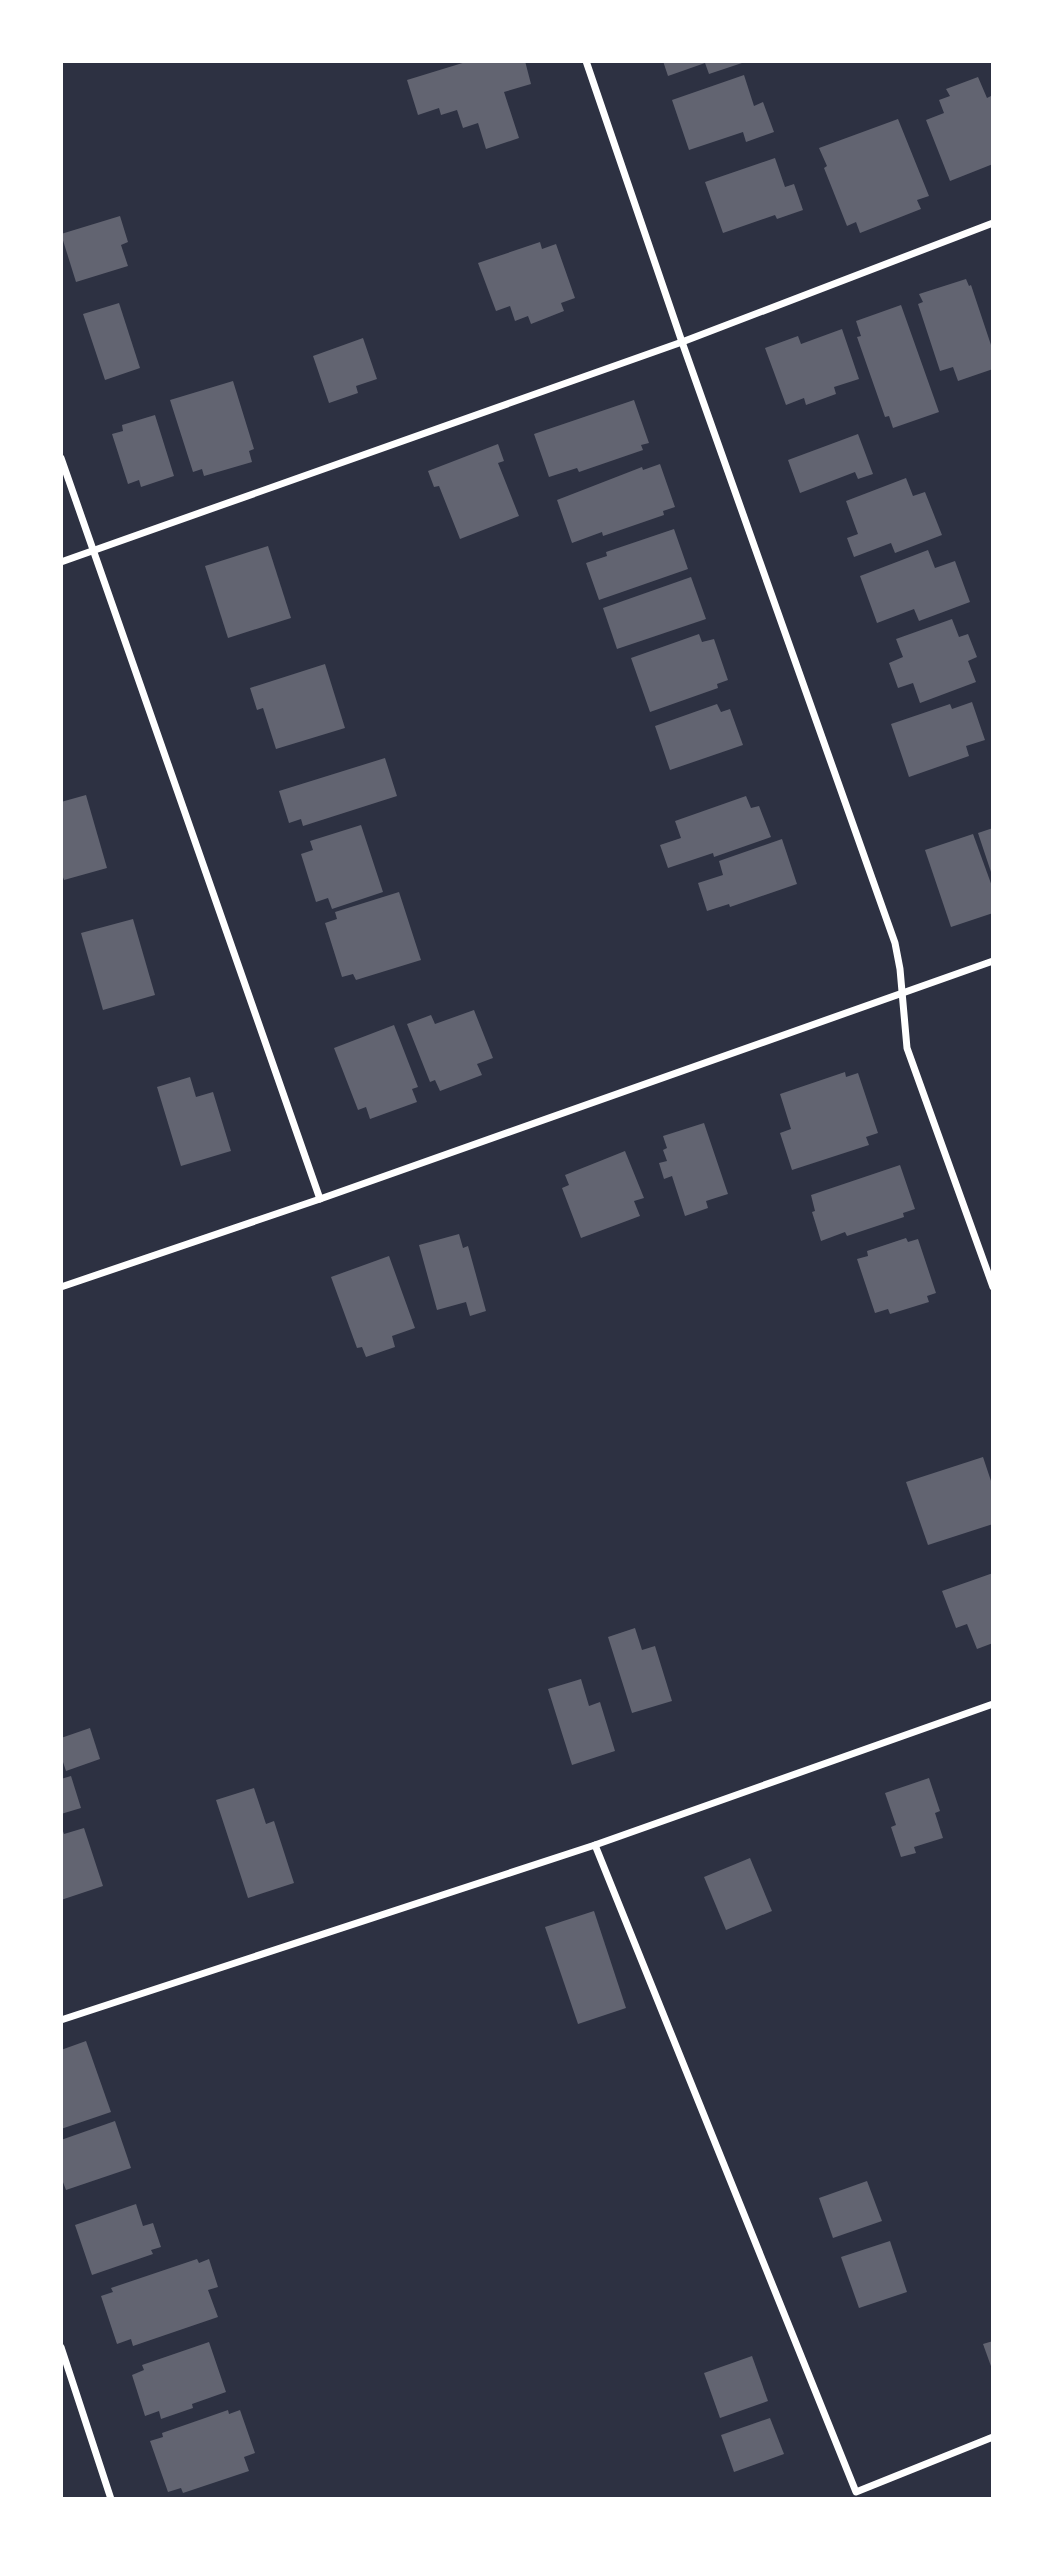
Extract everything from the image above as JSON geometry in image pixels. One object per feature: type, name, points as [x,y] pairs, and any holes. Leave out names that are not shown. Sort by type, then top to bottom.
[{"type":"street","points":[[586,61],[682,342],[895,943],[907,1048],[993,1287]]},
{"type":"street","points":[[61,562],[682,342],[993,223]]},
{"type":"street","points":[[61,457],[320,1199]]},
{"type":"street","points":[[61,1287],[320,1199],[993,961]]},
{"type":"street","points":[[61,2020],[595,1844],[993,1704]]},
{"type":"street","points":[[595,1844],[856,2491],[993,2437]]},
{"type":"street","points":[[61,2347],[111,2499]]},
{"type":"building","points":[[469,61],[525,61],[531,84],[504,92],[519,138],[486,149],[478,123],[463,128],[457,110],[441,115],[439,108],[418,115],[407,80]]},
{"type":"building","points":[[663,61],[745,62],[709,74],[705,63],[668,76]]},
{"type":"building","points":[[744,75],[754,106],[763,102],[774,132],[746,142],[743,132],[689,150],[672,100]]},
{"type":"building","points":[[978,77],[987,98],[991,96],[993,102],[993,164],[950,181],[926,120],[944,113],[939,100],[950,96],[946,89]]},
{"type":"building","points":[[898,119],[929,196],[917,200],[921,209],[860,233],[856,222],[847,226],[819,148]]},
{"type":"building","points":[[775,158],[785,187],[794,184],[803,210],[777,219],[775,215],[723,233],[705,182]]},
{"type":"building","points":[[120,216],[128,242],[121,245],[128,266],[76,282],[61,234]]},
{"type":"building","points":[[540,242],[542,249],[556,244],[575,298],[561,303],[564,311],[531,324],[528,316],[515,321],[510,306],[496,311],[478,263]]},
{"type":"building","points":[[966,279],[969,286],[971,285],[993,351],[993,369],[958,381],[953,367],[940,371],[918,304],[923,302],[919,294]]},
{"type":"building","points":[[119,303],[140,368],[105,380],[83,314]]},
{"type":"building","points":[[901,305],[939,412],[893,428],[889,416],[885,417],[857,337],[861,336],[856,321]]},
{"type":"building","points":[[842,329],[859,379],[834,387],[836,394],[806,405],[804,398],[786,405],[765,348],[798,336],[801,344]]},
{"type":"building","points":[[363,338],[377,379],[356,386],[358,393],[329,403],[313,356]]},
{"type":"building","points":[[233,381],[254,449],[249,451],[252,462],[204,476],[202,469],[193,472],[170,400]]},
{"type":"building","points":[[634,400],[649,443],[641,445],[643,450],[579,472],[577,468],[549,477],[534,434]]},
{"type":"building","points":[[155,415],[174,476],[141,487],[139,480],[128,484],[112,434],[123,431],[122,425]]},
{"type":"building","points":[[858,434],[873,474],[858,479],[855,472],[800,493],[788,460]]},
{"type":"building","points":[[498,444],[504,461],[498,463],[519,516],[460,539],[439,486],[434,487],[428,471]]},
{"type":"building","points":[[660,464],[675,507],[663,511],[664,515],[603,536],[602,532],[572,543],[557,500],[642,467],[643,470]]},
{"type":"building","points":[[906,478],[913,496],[925,492],[942,535],[895,553],[891,543],[854,557],[847,538],[858,534],[846,501]]},
{"type":"building","points":[[674,529],[688,569],[599,600],[586,563],[607,556],[606,552]]},
{"type":"building","points":[[268,546],[291,618],[228,638],[205,566]]},
{"type":"building","points":[[928,550],[935,568],[955,561],[970,602],[919,621],[914,609],[877,623],[860,576]]},
{"type":"building","points":[[691,577],[706,619],[617,649],[603,608]]},
{"type":"building","points":[[952,619],[959,637],[968,634],[977,657],[968,661],[976,682],[920,703],[913,683],[898,688],[889,663],[903,657],[896,639]]},
{"type":"building","points":[[699,634],[702,642],[714,639],[728,680],[717,684],[718,688],[650,712],[631,658]]},
{"type":"building","points":[[325,664],[345,728],[276,749],[263,708],[257,710],[250,688]]},
{"type":"building","points":[[972,702],[985,740],[966,746],[969,756],[909,777],[891,724],[950,704],[952,709]]},
{"type":"building","points":[[717,704],[721,712],[730,709],[743,745],[670,770],[655,726]]},
{"type":"building","points":[[385,758],[397,796],[303,826],[301,819],[289,823],[279,791]]},
{"type":"building","points":[[86,795],[107,868],[64,880],[61,872],[61,802]]},
{"type":"building","points":[[746,796],[751,808],[759,806],[771,837],[714,857],[713,853],[668,868],[660,845],[681,838],[675,821]]},
{"type":"building","points":[[361,825],[383,892],[332,909],[328,898],[316,902],[301,854],[313,850],[310,841]]},
{"type":"building","points":[[993,828],[993,875],[992,875],[978,833]]},
{"type":"building","points":[[973,834],[993,889],[993,913],[951,927],[925,850]]},
{"type":"building","points":[[782,839],[797,884],[730,907],[729,904],[707,911],[698,883],[723,875],[719,861]]},
{"type":"building","points":[[399,892],[421,960],[356,980],[353,974],[342,977],[325,923],[337,919],[335,912]]},
{"type":"building","points":[[133,919],[155,995],[103,1010],[81,933]]},
{"type":"building","points":[[474,1010],[493,1058],[477,1064],[482,1075],[440,1091],[435,1080],[430,1082],[407,1024],[431,1015],[435,1024]]},
{"type":"building","points":[[394,1025],[418,1087],[412,1089],[417,1102],[370,1119],[366,1107],[358,1110],[334,1048]]},
{"type":"building","points":[[845,1072],[846,1077],[858,1073],[878,1133],[866,1137],[869,1145],[792,1170],[780,1133],[791,1129],[780,1094]]},
{"type":"building","points":[[190,1077],[196,1097],[213,1092],[231,1151],[181,1166],[157,1087]]},
{"type":"building","points":[[704,1123],[728,1194],[706,1201],[708,1208],[685,1216],[672,1176],[664,1179],[659,1163],[667,1161],[663,1150],[667,1148],[663,1136]]},
{"type":"building","points":[[625,1151],[644,1198],[634,1201],[640,1216],[581,1238],[562,1188],[569,1185],[565,1175]]},
{"type":"building","points":[[900,1165],[915,1209],[903,1213],[904,1217],[847,1236],[845,1232],[821,1241],[812,1212],[815,1211],[811,1195]]},
{"type":"building","points":[[459,1234],[463,1248],[468,1246],[486,1311],[470,1316],[466,1302],[437,1310],[419,1245]]},
{"type":"building","points":[[906,1238],[908,1242],[918,1239],[936,1293],[927,1296],[929,1302],[890,1314],[888,1309],[875,1313],[857,1259],[868,1256],[867,1251]]},
{"type":"building","points":[[389,1256],[415,1328],[392,1336],[395,1347],[366,1357],[362,1347],[357,1348],[331,1277]]},
{"type":"building","points":[[983,1457],[993,1487],[993,1524],[928,1545],[906,1482]]},
{"type":"building","points":[[993,1573],[993,1643],[977,1649],[967,1624],[956,1628],[942,1591]]},
{"type":"building","points":[[635,1628],[642,1650],[655,1646],[672,1701],[632,1713],[608,1637]]},
{"type":"building","points":[[581,1679],[589,1706],[600,1702],[615,1751],[572,1765],[548,1689]]},
{"type":"building","points":[[90,1728],[100,1759],[66,1771],[61,1756],[61,1738]]},
{"type":"building","points":[[71,1776],[81,1808],[61,1814],[61,1779]]},
{"type":"building","points":[[929,1778],[940,1811],[935,1813],[943,1838],[914,1847],[916,1853],[901,1857],[891,1827],[896,1825],[885,1793]]},
{"type":"building","points":[[254,1788],[266,1824],[274,1821],[294,1883],[248,1898],[216,1800]]},
{"type":"building","points":[[61,1826],[64,1834],[84,1828],[103,1886],[61,1900]]},
{"type":"building","points":[[750,1858],[772,1911],[726,1930],[704,1877]]},
{"type":"building","points":[[594,1911],[626,2008],[578,2024],[545,1927]]},
{"type":"building","points":[[86,2041],[111,2112],[61,2129],[61,2050]]},
{"type":"building","points":[[115,2121],[131,2168],[66,2190],[61,2177],[61,2140]]},
{"type":"building","points":[[867,2181],[882,2221],[833,2238],[819,2198]]},
{"type":"building","points":[[136,2204],[143,2226],[153,2223],[161,2247],[151,2250],[153,2254],[92,2275],[75,2225]]},
{"type":"building","points":[[890,2241],[907,2292],[859,2308],[841,2257]]},
{"type":"building","points":[[197,2259],[199,2263],[209,2259],[218,2287],[208,2290],[218,2317],[133,2346],[131,2339],[117,2344],[101,2296],[113,2292],[111,2288]]},
{"type":"building","points":[[993,2341],[993,2369],[992,2369],[983,2344]]},
{"type":"building","points":[[209,2342],[226,2392],[192,2404],[193,2408],[161,2419],[159,2411],[145,2416],[132,2375],[144,2370],[142,2365]]},
{"type":"building","points":[[752,2356],[768,2401],[720,2418],[704,2373]]},
{"type":"building","points":[[228,2410],[229,2414],[240,2410],[255,2453],[244,2457],[249,2471],[183,2493],[181,2488],[168,2492],[150,2441],[163,2437],[162,2433]]},
{"type":"building","points":[[770,2418],[784,2454],[734,2472],[721,2435]]}]
